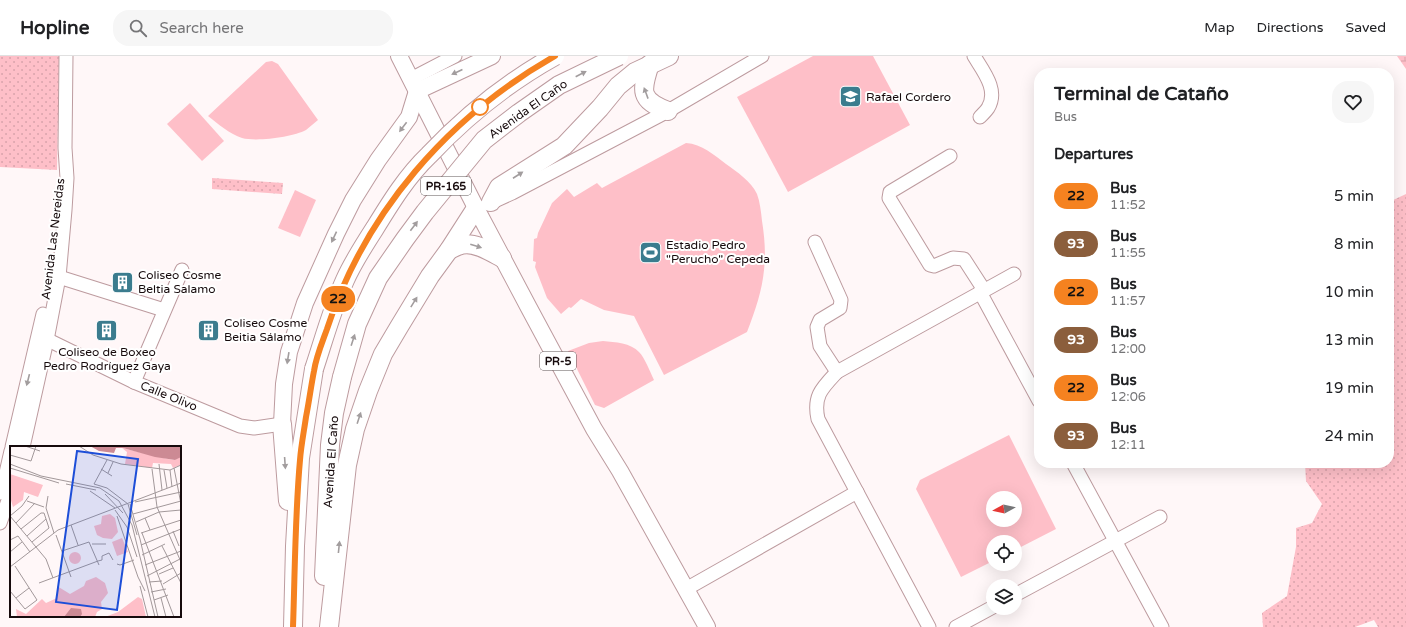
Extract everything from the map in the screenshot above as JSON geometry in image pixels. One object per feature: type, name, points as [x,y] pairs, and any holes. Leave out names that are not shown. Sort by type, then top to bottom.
[{"type":"highway","name":"PR-165","points":[[293,627],[295,546],[300,458],[314,369],[345,280],[361,250],[393,199],[428,155],[487,101],[527,72],[555,56]]},
{"type":"highway","name":"Avenida El Caño","points":[[322,627],[330,445],[334,413],[342,377],[357,324],[378,278],[421,217],[484,140],[559,85],[619,56]]},
{"type":"highway","points":[[330,627],[347,465],[355,429],[383,354],[399,327],[430,276],[484,205],[499,188],[564,146],[600,108],[618,86],[635,72],[669,56]]},
{"type":"highway","points":[[650,64],[643,85],[645,95],[650,102],[668,111]]},
{"type":"highway","points":[[449,250],[462,244],[470,244],[502,258]]},
{"type":"highway","points":[[282,424],[289,522],[295,546]]},
{"type":"main road","name":"PR-5","points":[[399,56],[414,85],[484,205],[502,258],[594,429],[620,471],[707,627]]},
{"type":"main road","points":[[282,424],[284,384],[289,352],[305,303],[353,200],[378,160],[409,118],[414,85],[492,56]]},
{"type":"street","name":"Avenida Las Nereidas","points":[[12,446],[59,278],[65,210],[66,56]]},
{"type":"street","points":[[414,85],[455,56]]},
{"type":"street","points":[[484,205],[512,193],[668,111],[762,56]]},
{"type":"street","points":[[974,56],[991,87],[992,98],[989,107],[980,117]]},
{"type":"street","name":"Avenida Las Nereidas","points":[[23,446],[43,338],[65,148]]},
{"type":"street","points":[[950,156],[890,192],[889,198],[930,265],[934,266],[953,258],[964,258],[1034,390]]},
{"type":"street","points":[[816,242],[841,300],[840,308],[820,320],[817,327],[820,346],[837,372]]},
{"type":"street","points":[[134,382],[182,270]]},
{"type":"street","points":[[929,627],[818,420],[816,409],[817,399],[820,391],[837,372],[1014,274]]},
{"type":"street","points":[[59,278],[164,310]]},
{"type":"street","name":"Calle Olivo","points":[[43,338],[134,382],[240,426],[254,428],[282,424]]},
{"type":"street","points":[[0,493],[10,455]]},
{"type":"street","points":[[1076,468],[1162,627]]},
{"type":"street","points":[[686,589],[857,492]]},
{"type":"street","points":[[0,523],[10,495]]},
{"type":"street","points":[[1022,591],[1160,517]]},
{"type":"street","points":[[956,627],[986,611]]},
{"type":"green space","points":[[0,56],[59,56],[57,170],[0,167]]},
{"type":"green space","points":[[813,56],[873,56],[910,125],[788,192],[737,97]]},
{"type":"green space","points":[[1397,56],[1406,56],[1406,69]]},
{"type":"green space","points":[[272,61],[278,64],[318,120],[306,130],[293,135],[275,138],[249,139],[233,134],[208,116],[266,62]]},
{"type":"green space","points":[[190,103],[224,141],[202,161],[167,124]]},
{"type":"green space","name":"Estadio Pedro \"Perucho\" Cepeda","points":[[686,143],[697,145],[712,154],[743,177],[754,189],[758,197],[761,211],[765,264],[761,290],[747,332],[664,375],[634,316],[604,310],[581,299],[561,314],[547,298],[535,267],[536,262],[533,261],[534,239],[537,238],[552,203],[567,189],[574,197],[597,183],[602,188]]},
{"type":"green space","points":[[212,178],[283,183],[282,194],[212,189]]},
{"type":"green space","points":[[295,190],[316,200],[300,237],[278,228]]},
{"type":"green space","points":[[1406,194],[1406,627],[1378,627],[1374,620],[1355,627],[1263,627],[1262,613],[1287,596],[1296,547],[1296,528],[1312,523],[1322,504],[1306,481],[1305,468],[1394,468],[1394,200]]},
{"type":"green space","points":[[603,341],[622,344],[636,349],[643,358],[654,380],[604,408],[595,405],[568,351],[589,343]]},
{"type":"green space","points":[[1009,435],[1056,529],[1022,546],[1022,535],[986,535],[986,564],[961,577],[916,489],[920,480]]},
{"type":"bus line","name":"22","points":[[293,627],[295,546],[300,458],[314,369],[345,280],[361,250],[393,199],[428,155],[487,101],[527,72],[555,56]]},
{"type":"place","name":"Rafael Cordero","points":[[851,97]]},
{"type":"place","name":"Estadio Pedro \"Perucho\" Cepeda","points":[[650,252]]},
{"type":"place","name":"Coliseo Cosme Beltia Salamo","points":[[123,282]]},
{"type":"place","name":"Coliseo Cosme Beitia Sálamo","points":[[208,330]]},
{"type":"place","name":"Coliseo de Boxeo Pedro Rodríguez Gaya","points":[[107,331]]}]
